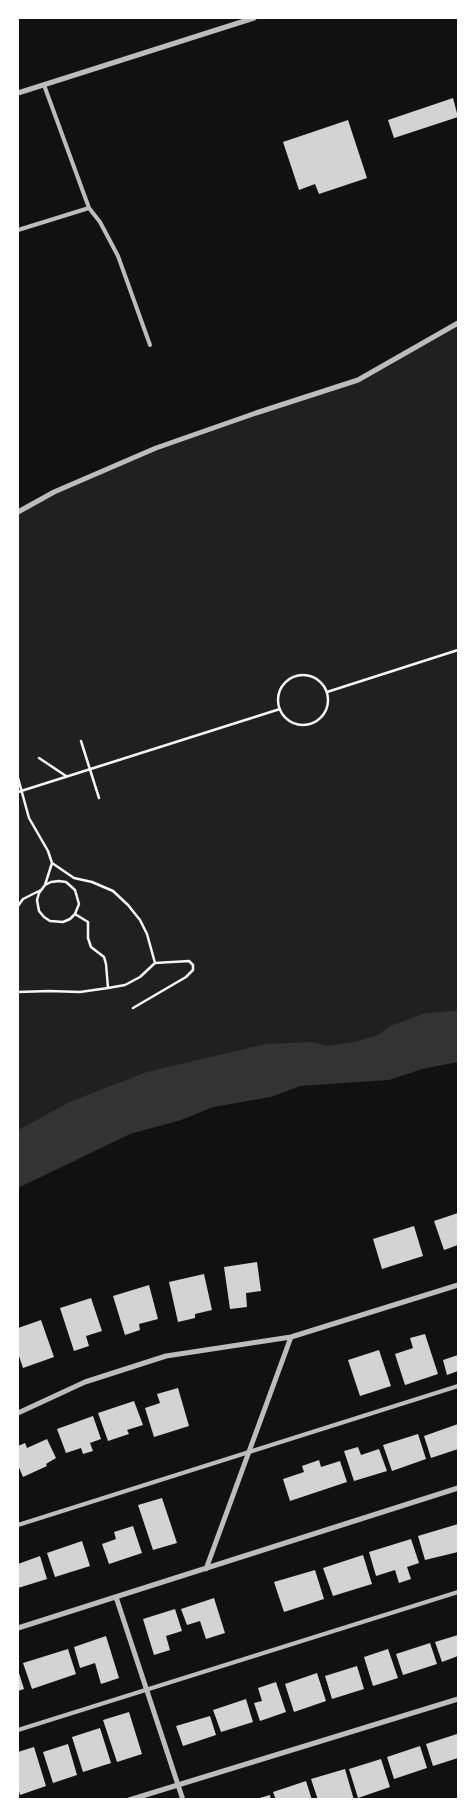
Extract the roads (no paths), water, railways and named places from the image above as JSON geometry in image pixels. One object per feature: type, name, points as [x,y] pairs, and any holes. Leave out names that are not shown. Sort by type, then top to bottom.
[{"type":"street","points":[[18,93],[254,18]]},
{"type":"street","points":[[18,512],[54,492],[156,448],[358,380],[458,323]]},
{"type":"street","points":[[18,1413],[85,1382],[166,1356],[291,1337],[458,1285]]},
{"type":"street","points":[[206,1568],[291,1337]]},
{"type":"street","points":[[18,1628],[458,1488]]},
{"type":"street","points":[[116,1597],[183,1800]]},
{"type":"street","points":[[130,1800],[458,1699]]},
{"type":"lane","points":[[44,84],[89,208],[100,222],[118,256],[150,345]]},
{"type":"lane","points":[[18,230],[89,208]]},
{"type":"lane","points":[[18,1525],[458,1386]]},
{"type":"lane","points":[[18,1730],[458,1592]]}]
